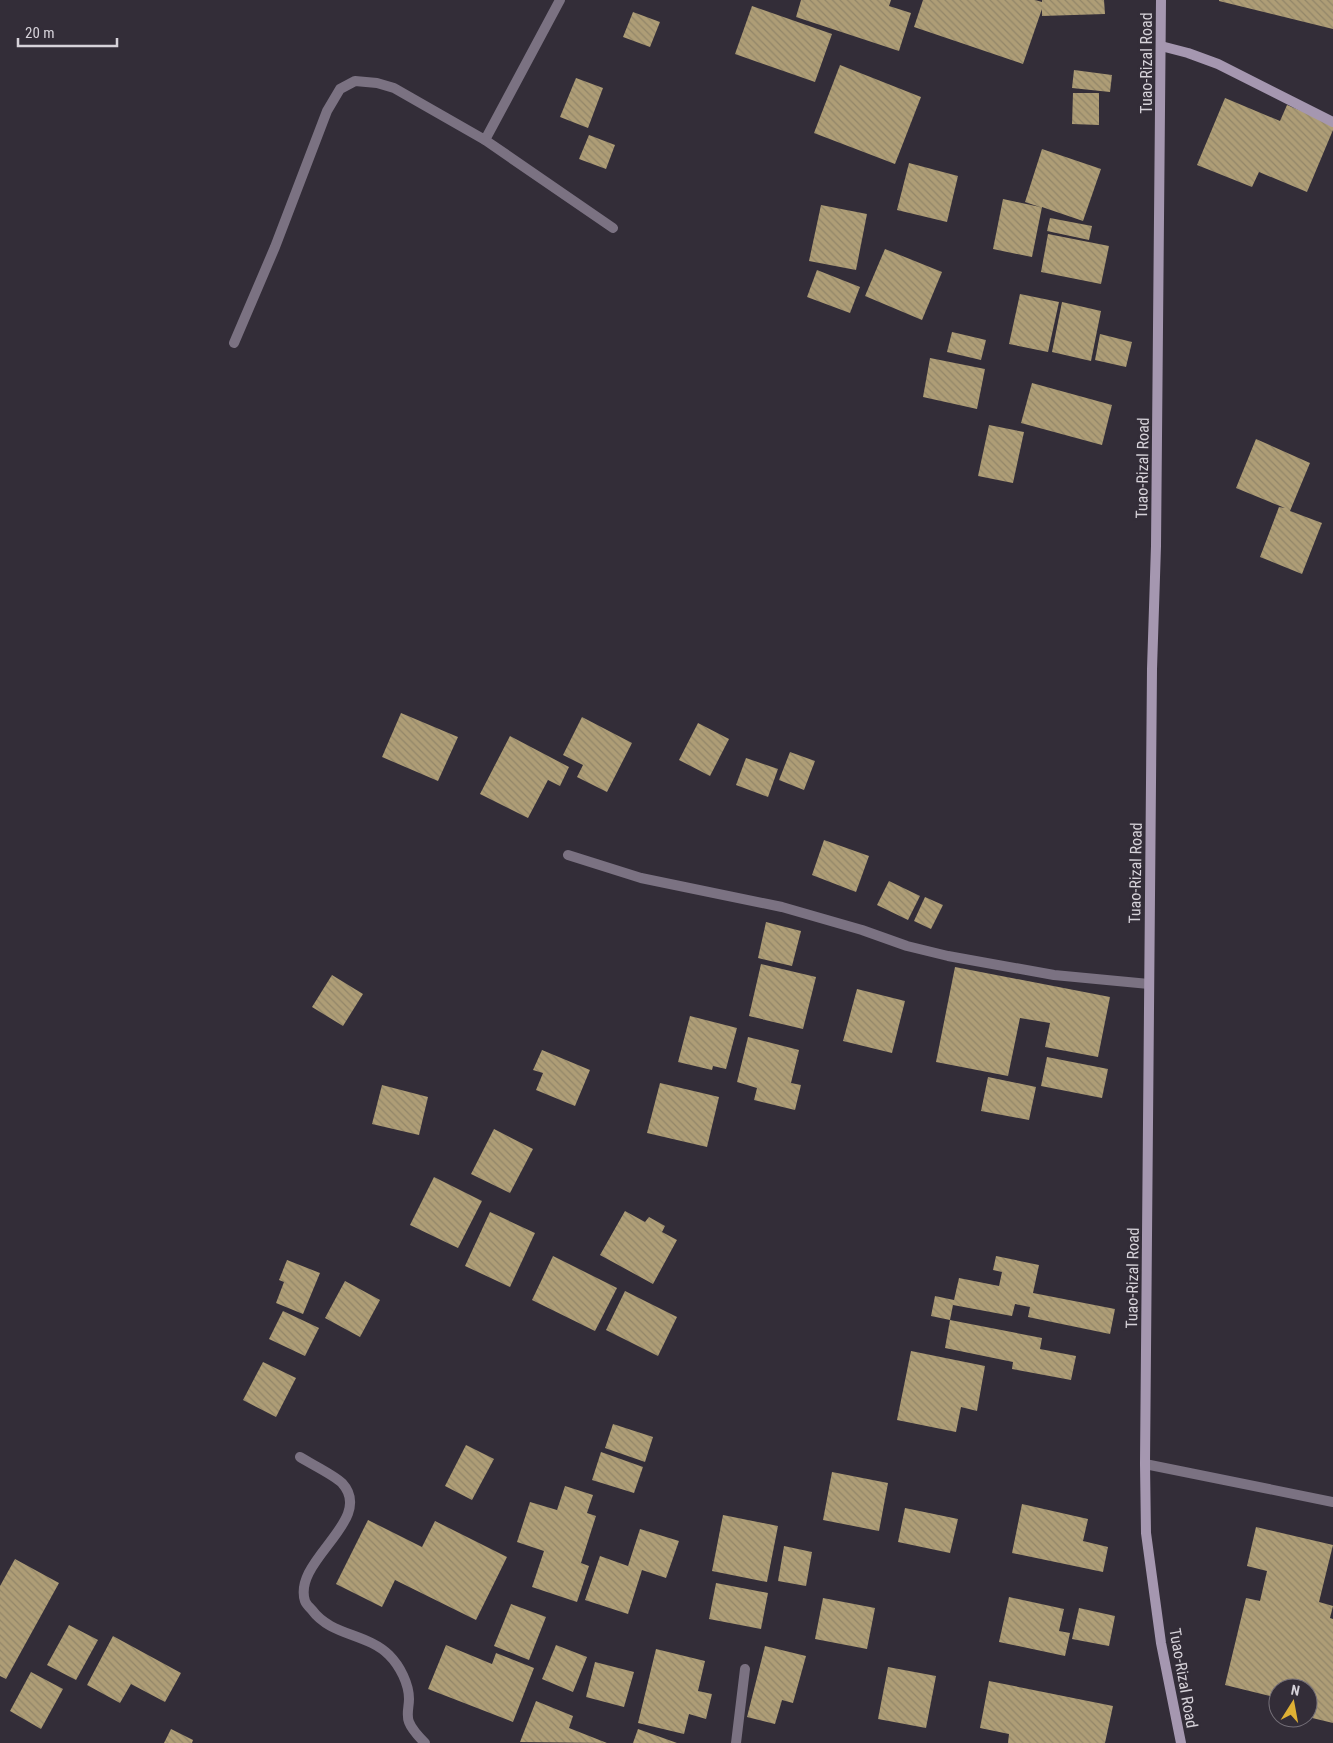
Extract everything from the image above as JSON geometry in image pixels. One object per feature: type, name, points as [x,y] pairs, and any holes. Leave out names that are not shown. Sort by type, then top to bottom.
[{"type":"main road","name":"Tuao-Rizal Road","points":[[1161,0],[1156,546],[1152,670],[1145,1464],[1146,1533],[1161,1643],[1181,1743]]},
{"type":"main road","points":[[1161,46],[1218,64],[1333,122]]},
{"type":"street","points":[[484,140],[560,0]]},
{"type":"street","points":[[234,343],[275,246],[327,111],[340,89],[355,81],[394,88],[484,140],[613,228]]},
{"type":"street","points":[[568,855],[641,878],[696,891],[782,907],[854,927],[907,946],[948,956],[1054,975],[1149,984]]},
{"type":"street","points":[[300,1457],[341,1482],[347,1490],[351,1504],[345,1521],[308,1574],[304,1587],[305,1602],[318,1619],[328,1626],[376,1644],[390,1657],[406,1681],[409,1692],[409,1722],[414,1732],[425,1743]]},
{"type":"street","points":[[1145,1464],[1333,1502]]},
{"type":"street","points":[[736,1743],[746,1669]]},
{"type":"building","points":[[801,0],[891,0],[889,6],[911,13],[899,51],[796,17]]},
{"type":"building","points":[[923,0],[1035,0],[1042,2],[1042,0],[1104,0],[1105,14],[1042,16],[1042,9],[1023,64],[914,27]]},
{"type":"building","points":[[1333,0],[1333,29],[1219,1]]},
{"type":"building","points":[[752,6],[832,34],[815,82],[735,54]]},
{"type":"building","points":[[633,12],[660,22],[650,47],[623,37]]},
{"type":"building","points":[[840,65],[921,97],[895,164],[814,133]]},
{"type":"building","points":[[1074,70],[1112,75],[1110,92],[1072,88]]},
{"type":"building","points":[[576,78],[603,88],[588,128],[560,117]]},
{"type":"building","points":[[1073,93],[1099,93],[1099,125],[1072,124]]},
{"type":"building","points":[[1225,98],[1280,121],[1287,105],[1333,124],[1333,130],[1307,192],[1259,172],[1252,187],[1197,165]]},
{"type":"building","points":[[589,135],[615,145],[606,169],[579,159]]},
{"type":"building","points":[[1042,149],[1101,169],[1083,221],[1042,207],[1032,257],[993,249],[1003,199],[1040,207],[1025,202]]},
{"type":"building","points":[[909,163],[958,176],[947,222],[897,210]]},
{"type":"building","points":[[821,205],[867,214],[856,270],[809,261]]},
{"type":"building","points":[[1050,218],[1092,226],[1089,240],[1047,231]]},
{"type":"building","points":[[1048,234],[1109,246],[1101,284],[1041,272]]},
{"type":"building","points":[[885,249],[942,272],[922,320],[865,296]]},
{"type":"building","points":[[817,270],[860,287],[850,313],[807,297]]},
{"type":"building","points":[[1020,294],[1059,302],[1048,352],[1009,344]]},
{"type":"building","points":[[1062,302],[1101,311],[1091,361],[1052,352]]},
{"type":"building","points":[[952,332],[986,340],[981,360],[947,352]]},
{"type":"building","points":[[1100,334],[1132,342],[1126,367],[1095,360]]},
{"type":"building","points":[[930,358],[985,369],[977,409],[923,397]]},
{"type":"building","points":[[1032,383],[1112,405],[1102,445],[1021,423]]},
{"type":"building","points":[[989,425],[1024,432],[1013,483],[978,476]]},
{"type":"building","points":[[1256,439],[1310,463],[1290,511],[1322,523],[1302,574],[1260,557],[1279,507],[1285,508],[1236,488]]},
{"type":"building","points":[[401,713],[458,737],[438,781],[382,757]]},
{"type":"building","points":[[582,717],[632,743],[607,792],[577,777],[583,765],[563,755]]},
{"type":"building","points":[[698,723],[729,739],[710,776],[679,760]]},
{"type":"building","points":[[510,736],[569,767],[560,786],[548,780],[528,818],[480,794]]},
{"type":"building","points":[[790,752],[815,761],[804,790],[779,780]]},
{"type":"building","points":[[746,758],[778,769],[768,797],[736,785]]},
{"type":"building","points":[[824,840],[869,856],[856,892],[812,875]]},
{"type":"building","points":[[889,881],[920,896],[908,920],[877,905]]},
{"type":"building","points":[[925,897],[943,905],[931,929],[914,921]]},
{"type":"building","points":[[766,922],[801,931],[792,966],[758,958]]},
{"type":"building","points":[[761,964],[816,977],[803,1029],[749,1016]]},
{"type":"building","points":[[955,967],[1110,997],[1098,1057],[1045,1047],[1050,1023],[1020,1018],[1008,1076],[936,1062]]},
{"type":"building","points":[[332,975],[363,994],[343,1026],[312,1007]]},
{"type":"building","points":[[857,989],[905,1001],[892,1053],[843,1041]]},
{"type":"building","points":[[690,1016],[737,1028],[726,1069],[713,1066],[712,1070],[678,1062]]},
{"type":"building","points":[[748,1037],[799,1050],[791,1083],[801,1085],[795,1110],[754,1100],[757,1088],[737,1082]]},
{"type":"building","points":[[542,1050],[590,1070],[575,1106],[536,1090],[543,1073],[533,1070]]},
{"type":"building","points":[[1047,1057],[1108,1069],[1102,1098],[1041,1086]]},
{"type":"building","points":[[988,1077],[1036,1087],[1029,1120],[981,1111]]},
{"type":"building","points":[[660,1083],[719,1097],[707,1147],[647,1133]]},
{"type":"building","points":[[382,1085],[428,1097],[419,1135],[372,1124]]},
{"type":"building","points":[[494,1129],[533,1149],[510,1193],[471,1174]]},
{"type":"building","points":[[434,1177],[482,1201],[458,1248],[410,1225]]},
{"type":"building","points":[[625,1211],[645,1222],[649,1217],[665,1226],[662,1232],[677,1240],[653,1284],[600,1255]]},
{"type":"building","points":[[490,1212],[535,1233],[510,1287],[465,1266]]},
{"type":"building","points":[[553,1256],[617,1288],[595,1331],[532,1300]]},
{"type":"building","points":[[996,1256],[1039,1265],[1033,1293],[1115,1309],[1110,1334],[1028,1317],[1030,1307],[1015,1304],[1012,1316],[953,1305],[950,1320],[931,1316],[935,1296],[954,1300],[959,1278],[999,1286],[1002,1272],[993,1270]]},
{"type":"building","points":[[287,1260],[320,1273],[303,1314],[276,1303],[284,1282],[279,1280]]},
{"type":"building","points":[[345,1281],[380,1300],[360,1337],[325,1318]]},
{"type":"building","points":[[625,1291],[677,1317],[658,1356],[606,1330]]},
{"type":"building","points":[[283,1311],[319,1328],[305,1356],[269,1339]]},
{"type":"building","points":[[950,1320],[1042,1338],[1040,1349],[1076,1356],[1071,1380],[1012,1369],[1013,1362],[945,1348]]},
{"type":"building","points":[[911,1351],[985,1366],[977,1411],[961,1407],[956,1432],[897,1420]]},
{"type":"building","points":[[263,1362],[296,1378],[276,1417],[243,1400]]},
{"type":"building","points":[[613,1424],[653,1437],[645,1462],[605,1448]]},
{"type":"building","points":[[466,1445],[494,1459],[472,1500],[445,1486]]},
{"type":"building","points":[[601,1452],[643,1467],[634,1493],[592,1480]]},
{"type":"building","points":[[832,1472],[888,1483],[879,1531],[823,1520]]},
{"type":"building","points":[[565,1486],[593,1495],[587,1513],[596,1516],[581,1563],[589,1566],[577,1602],[532,1587],[544,1551],[517,1542],[530,1502],[557,1510]]},
{"type":"building","points":[[1022,1504],[1088,1519],[1083,1541],[1108,1547],[1103,1572],[1012,1553]]},
{"type":"building","points":[[905,1508],[958,1519],[950,1553],[898,1542]]},
{"type":"building","points":[[723,1515],[778,1526],[767,1582],[712,1571]]},
{"type":"building","points":[[368,1520],[422,1547],[435,1521],[507,1557],[476,1620],[395,1580],[382,1607],[336,1584]]},
{"type":"building","points":[[1256,1527],[1333,1545],[1319,1602],[1333,1606],[1330,1618],[1333,1619],[1333,1723],[1318,1719],[1318,1678],[1268,1678],[1268,1696],[1225,1685],[1246,1598],[1260,1601],[1267,1571],[1247,1566]]},
{"type":"building","points":[[640,1529],[679,1541],[666,1578],[642,1570],[628,1614],[585,1600],[600,1556],[628,1566]]},
{"type":"building","points":[[784,1546],[812,1552],[806,1586],[778,1581]]},
{"type":"building","points":[[15,1559],[59,1583],[6,1679],[0,1676],[0,1586]]},
{"type":"building","points":[[716,1583],[768,1593],[761,1629],[709,1619]]},
{"type":"building","points":[[1009,1597],[1064,1609],[1059,1631],[1070,1633],[1065,1656],[999,1642]]},
{"type":"building","points":[[823,1598],[875,1608],[867,1649],[815,1639]]},
{"type":"building","points":[[511,1604],[546,1617],[529,1660],[494,1646]]},
{"type":"building","points":[[1079,1608],[1115,1616],[1109,1646],[1072,1639]]},
{"type":"building","points":[[69,1625],[98,1640],[76,1680],[47,1665]]},
{"type":"building","points":[[113,1636],[181,1673],[165,1702],[131,1684],[120,1703],[87,1685]]},
{"type":"building","points":[[446,1645],[492,1664],[496,1653],[534,1668],[513,1722],[428,1689]]},
{"type":"building","points":[[556,1645],[587,1657],[573,1692],[542,1679]]},
{"type":"building","points":[[765,1646],[806,1656],[793,1703],[782,1700],[775,1724],[747,1717]]},
{"type":"building","points":[[656,1649],[705,1661],[698,1691],[712,1694],[706,1719],[689,1714],[684,1734],[638,1723]]},
{"type":"building","points":[[595,1662],[634,1672],[624,1707],[586,1697]]},
{"type":"building","points":[[888,1667],[936,1676],[926,1728],[878,1719]]},
{"type":"building","points":[[31,1672],[63,1689],[41,1729],[10,1711]]},
{"type":"building","points":[[989,1681],[1113,1706],[1105,1743],[1008,1743],[1009,1734],[980,1728]]},
{"type":"building","points":[[536,1701],[573,1716],[569,1728],[607,1743],[520,1742]]},
{"type":"building","points":[[171,1729],[193,1740],[192,1743],[164,1743]]},
{"type":"building","points":[[638,1729],[677,1743],[633,1743]]}]
